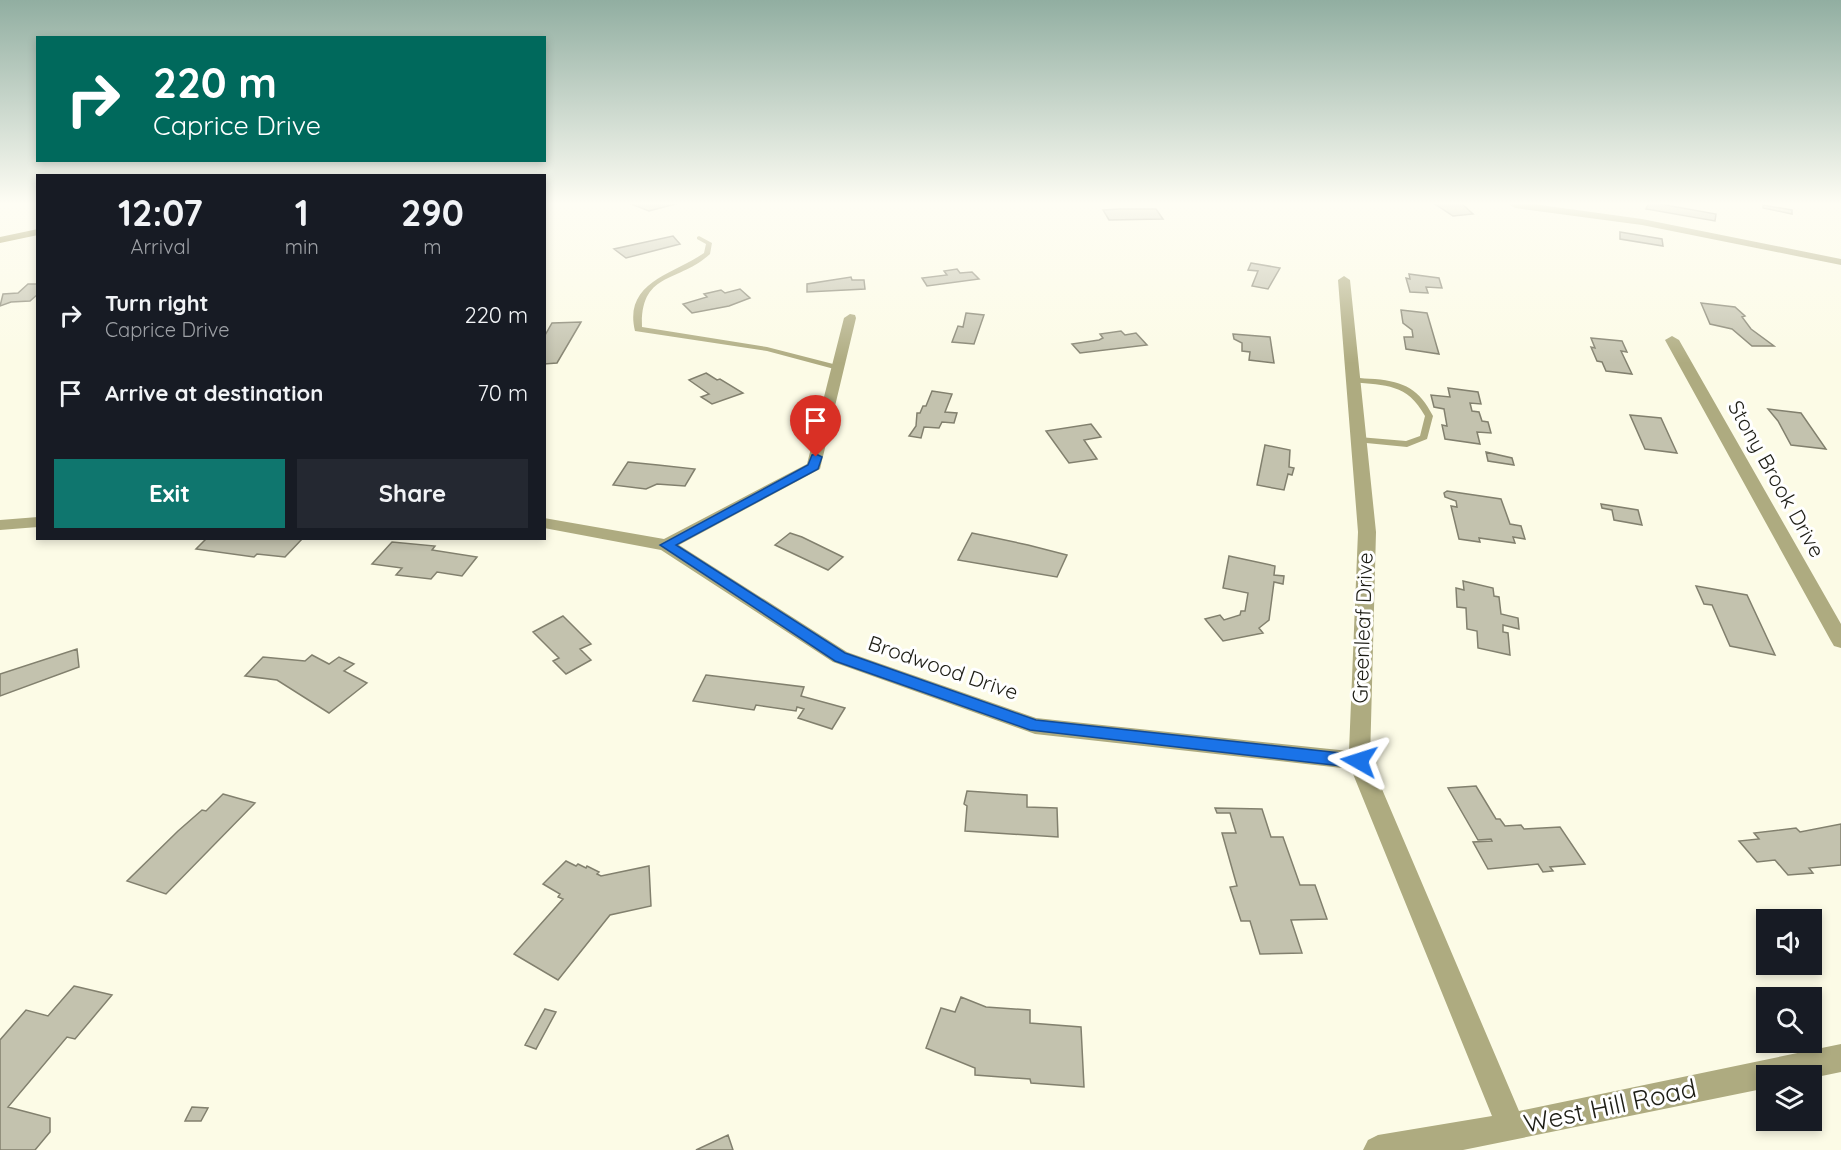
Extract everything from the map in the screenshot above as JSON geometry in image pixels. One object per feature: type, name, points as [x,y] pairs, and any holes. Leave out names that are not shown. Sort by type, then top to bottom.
[{"type":"street","points":[[1810,256],[1841,262]]},
{"type":"street","name":"Greenleaf Drive","points":[[1344,280],[1367,532],[1359,761],[1511,1127]]},
{"type":"street","points":[[666,545],[814,466],[850,318]]},
{"type":"street","name":"Stony Brook Drive","points":[[1671,340],[1841,641]]},
{"type":"street","points":[[0,525],[36,522]]},
{"type":"street","name":"Brodwood Drive","points":[[546,524],[666,545],[840,657],[1035,726],[1359,761]]},
{"type":"street","name":"West Hill Road","points":[[1378,1150],[1511,1127],[1841,1058]]},
{"type":"lane","points":[[704,256],[664,275],[647,290],[639,304],[638,328],[646,332],[767,348],[838,368]]},
{"type":"lane","points":[[1353,380],[1402,386],[1417,393],[1429,416],[1424,437],[1414,442],[1407,444],[1359,440]]},
{"type":"building","points":[[1251,263],[1280,268],[1268,289],[1252,286],[1258,271],[1248,270]]},
{"type":"building","points":[[957,269],[960,273],[972,272],[979,279],[927,286],[922,278],[947,275],[944,271]]},
{"type":"building","points":[[1409,274],[1439,278],[1442,288],[1426,287],[1428,293],[1410,292],[1406,278],[1410,279]]},
{"type":"building","points":[[851,277],[852,280],[864,280],[865,289],[807,292],[807,284]]},
{"type":"building","points":[[28,284],[36,284],[36,296],[30,301],[11,302],[0,306],[3,294],[18,293]]},
{"type":"building","points":[[740,289],[750,298],[729,306],[692,313],[683,304],[707,297],[704,294],[721,290],[725,293]]},
{"type":"building","points":[[1701,303],[1735,307],[1745,316],[1742,317],[1751,329],[1774,346],[1752,346],[1732,329],[1710,324]]},
{"type":"building","points":[[1401,310],[1427,313],[1439,354],[1406,349],[1404,337],[1413,337],[1412,330],[1403,323]]},
{"type":"building","points":[[966,313],[984,315],[974,344],[952,342],[958,326],[963,327]]},
{"type":"building","points":[[581,322],[557,363],[546,364],[546,334],[552,323]]},
{"type":"building","points":[[1121,331],[1125,335],[1136,333],[1147,345],[1080,353],[1072,344],[1099,340],[1103,338],[1100,334]]},
{"type":"building","points":[[1233,334],[1270,337],[1274,363],[1249,360],[1250,352],[1242,351],[1242,343],[1234,339]]},
{"type":"building","points":[[1591,338],[1622,341],[1627,352],[1621,351],[1632,374],[1606,371],[1602,362],[1597,361],[1591,347],[1595,348]]},
{"type":"building","points":[[706,373],[743,393],[712,404],[701,397],[709,394],[689,380]]},
{"type":"building","points":[[1448,388],[1478,392],[1481,404],[1470,403],[1472,411],[1479,412],[1482,421],[1488,422],[1491,433],[1477,432],[1480,444],[1445,439],[1442,425],[1447,426],[1444,409],[1434,407],[1431,395],[1450,397]]},
{"type":"building","points":[[932,391],[952,394],[945,412],[957,413],[954,423],[942,422],[939,428],[924,427],[921,438],[909,436],[916,426],[917,413],[920,413],[923,406],[926,406]]},
{"type":"building","points":[[1768,409],[1801,413],[1826,449],[1791,445],[1778,421]]},
{"type":"building","points":[[1630,415],[1661,418],[1677,453],[1645,449]]},
{"type":"building","points":[[1091,424],[1101,437],[1084,440],[1097,459],[1069,463],[1046,431]]},
{"type":"building","points":[[1265,445],[1290,450],[1289,467],[1294,468],[1292,475],[1288,474],[1284,490],[1257,485]]},
{"type":"building","points":[[1486,452],[1512,458],[1514,465],[1488,461]]},
{"type":"building","points":[[628,462],[695,469],[685,486],[657,484],[646,489],[613,485]]},
{"type":"building","points":[[1447,491],[1501,499],[1510,524],[1521,526],[1525,539],[1513,537],[1515,543],[1479,538],[1480,542],[1459,539],[1451,506],[1457,507],[1456,501],[1445,497],[1444,493]]},
{"type":"building","points":[[1601,504],[1638,510],[1642,525],[1614,520],[1612,510],[1602,508]]},
{"type":"building","points":[[790,533],[843,557],[828,570],[775,545]]},
{"type":"building","points":[[972,533],[1067,555],[1057,577],[958,560]]},
{"type":"building","points":[[205,540],[301,540],[285,557],[257,554],[254,557],[196,549]]},
{"type":"building","points":[[392,542],[435,546],[432,550],[477,557],[462,576],[437,572],[431,579],[396,575],[402,568],[372,564]]},
{"type":"building","points":[[1229,556],[1275,566],[1274,575],[1284,576],[1283,584],[1274,582],[1269,620],[1259,628],[1263,633],[1223,641],[1205,619],[1220,615],[1224,620],[1240,615],[1241,611],[1245,611],[1248,593],[1223,588]]},
{"type":"building","points":[[1463,581],[1493,588],[1494,596],[1499,597],[1501,614],[1518,618],[1519,629],[1503,625],[1503,632],[1508,633],[1510,655],[1478,648],[1477,631],[1467,629],[1466,608],[1457,607],[1456,588],[1464,590]]},
{"type":"building","points":[[1696,586],[1747,595],[1775,655],[1730,646],[1712,605],[1704,604]]},
{"type":"building","points":[[563,616],[591,644],[580,649],[591,660],[566,674],[553,661],[559,658],[533,632]]},
{"type":"building","points":[[77,649],[79,667],[0,696],[0,674]]},
{"type":"building","points":[[312,655],[329,664],[339,657],[354,664],[344,671],[367,683],[329,713],[277,680],[245,676],[263,657],[305,661]]},
{"type":"building","points":[[706,675],[804,687],[801,696],[845,708],[832,729],[798,718],[804,709],[797,707],[796,711],[756,705],[754,710],[693,701]]},
{"type":"building","points":[[1476,786],[1496,819],[1500,819],[1505,826],[1521,825],[1524,829],[1560,827],[1585,864],[1550,867],[1553,871],[1543,872],[1538,864],[1488,869],[1473,842],[1492,841],[1491,839],[1478,840],[1448,788]]},
{"type":"building","points":[[967,791],[1027,795],[1027,807],[1057,808],[1058,837],[965,831],[967,806],[964,804]]},
{"type":"building","points":[[223,794],[255,803],[166,894],[127,881],[178,831],[202,810],[206,811]]},
{"type":"building","points":[[1215,808],[1262,809],[1271,837],[1283,837],[1300,885],[1315,885],[1327,919],[1291,920],[1302,953],[1260,954],[1250,921],[1241,921],[1230,887],[1237,886],[1222,833],[1236,833],[1230,813],[1217,813]]},
{"type":"building","points":[[1841,824],[1841,865],[1809,868],[1813,873],[1788,875],[1775,860],[1757,862],[1739,841],[1759,839],[1754,833],[1796,828],[1800,832]]},
{"type":"building","points":[[566,861],[576,866],[578,864],[586,868],[587,866],[599,872],[597,874],[601,876],[649,866],[651,906],[610,915],[558,980],[514,954],[563,899],[558,897],[560,894],[543,884]]},
{"type":"building","points":[[74,986],[112,995],[75,1039],[67,1037],[8,1107],[50,1118],[50,1132],[35,1150],[0,1150],[0,1040],[26,1010],[48,1016]]},
{"type":"building","points":[[961,997],[986,1007],[1030,1010],[1030,1023],[1081,1027],[1084,1087],[1031,1083],[1030,1079],[975,1075],[975,1068],[926,1048],[941,1008],[955,1012]]},
{"type":"building","points":[[545,1009],[556,1012],[536,1049],[525,1045]]},
{"type":"building","points":[[192,1107],[208,1108],[201,1121],[185,1121]]},
{"type":"building","points":[[728,1135],[733,1150],[696,1150]]},
{"type":"route","points":[[816,457],[814,466],[666,545],[840,657],[1035,726],[1359,761]]}]
